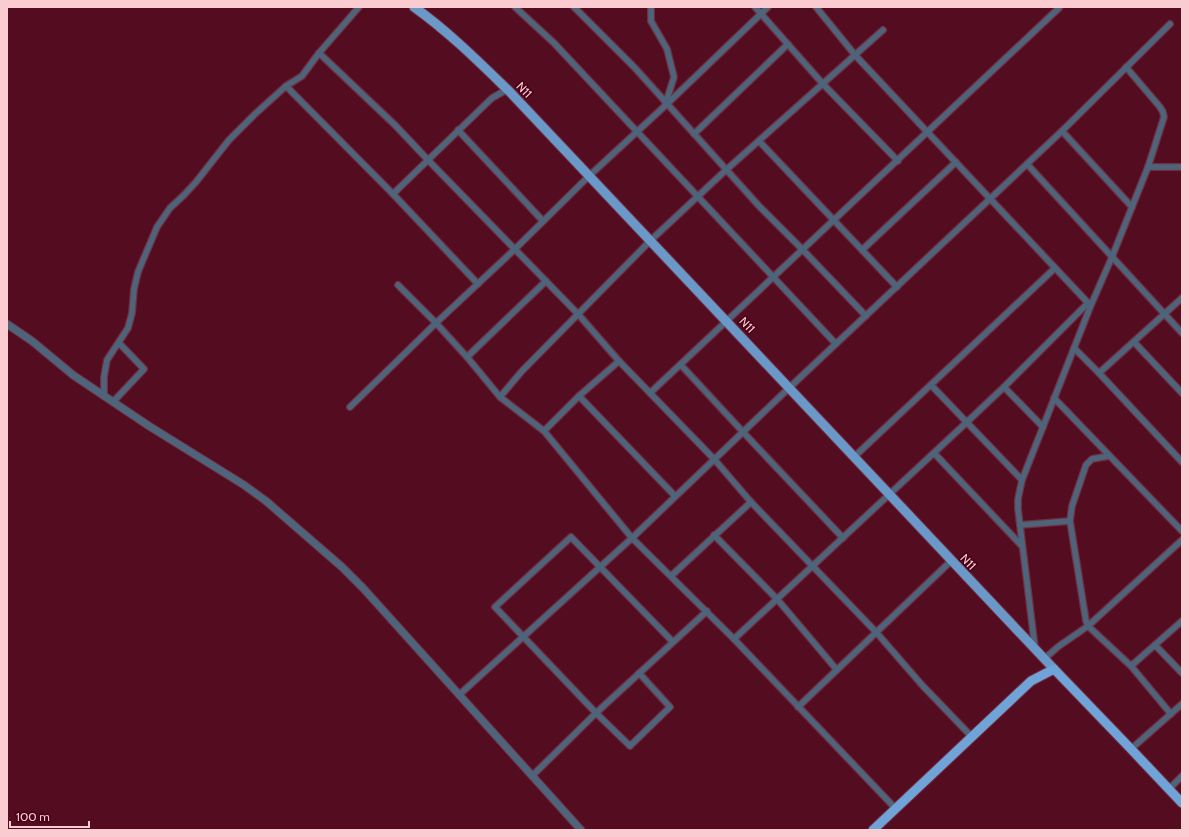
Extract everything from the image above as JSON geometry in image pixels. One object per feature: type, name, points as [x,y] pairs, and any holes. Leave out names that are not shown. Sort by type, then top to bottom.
[{"type":"highway","points":[[873,830],[1031,681],[1054,669],[1182,803]]},
{"type":"main road","name":"N11","points":[[418,9],[450,35],[508,89],[1054,669]]},
{"type":"street","points":[[104,396],[104,377],[107,360],[128,328],[132,313],[134,288],[138,272],[157,227],[170,208],[196,182],[229,140],[254,114],[286,86],[302,76],[319,53],[359,7]]},
{"type":"street","points":[[515,7],[554,43],[836,344]]},
{"type":"street","points":[[574,7],[635,68],[759,206],[866,316]]},
{"type":"street","points":[[651,7],[651,20],[667,49],[674,77],[666,103]]},
{"type":"street","points":[[755,7],[822,84],[898,160]]},
{"type":"street","points":[[350,407],[589,176],[768,7]]},
{"type":"street","points":[[816,7],[855,55],[1089,304]]},
{"type":"street","points":[[650,393],[774,278],[1059,8],[1058,7]]},
{"type":"street","points":[[459,695],[632,538],[1062,131],[1170,24]]},
{"type":"street","points":[[500,397],[522,371],[650,241],[726,170],[883,30]]},
{"type":"street","points":[[694,134],[788,44]]},
{"type":"street","points":[[319,53],[395,125],[578,314],[619,361],[714,459],[751,502],[876,632],[922,685],[972,737]]},
{"type":"street","points":[[1036,650],[1018,509],[1018,499],[1022,480],[1074,348],[1089,304],[1112,257],[1148,167],[1164,117],[1160,107],[1126,68]]},
{"type":"street","points":[[286,86],[393,194],[478,284]]},
{"type":"street","points":[[393,194],[492,98],[508,89]]},
{"type":"street","points":[[458,130],[543,221]]},
{"type":"street","points":[[1062,131],[1132,207]]},
{"type":"street","points":[[759,141],[897,287]]},
{"type":"street","points":[[862,250],[956,162]]},
{"type":"street","points":[[1026,164],[1182,333]]},
{"type":"street","points":[[1148,167],[1182,167]]},
{"type":"street","points":[[854,457],[1056,268]]},
{"type":"street","points":[[467,356],[546,281]]},
{"type":"street","points":[[398,285],[467,356],[500,397],[544,431],[632,538],[734,639],[896,809]]},
{"type":"street","points":[[1099,373],[1182,298]]},
{"type":"street","points":[[734,639],[967,422],[1089,304]]},
{"type":"street","points":[[7,324],[32,341],[73,375],[244,485],[266,501],[342,567],[581,830]]},
{"type":"street","points":[[1134,342],[1182,393]]},
{"type":"street","points":[[113,402],[144,369],[119,343]]},
{"type":"street","points":[[1074,348],[1182,462]]},
{"type":"street","points":[[544,431],[579,396],[619,361]]},
{"type":"street","points":[[681,365],[843,538]]},
{"type":"street","points":[[931,385],[1022,480]]},
{"type":"street","points":[[1004,387],[1043,427]]},
{"type":"street","points":[[579,396],[675,496]]},
{"type":"street","points":[[1054,398],[1182,531]]},
{"type":"street","points":[[934,453],[1022,545]]},
{"type":"street","points":[[1109,456],[1092,459],[1086,465],[1072,506],[1070,522],[1084,610],[1088,626],[1131,666],[1171,714]]},
{"type":"street","points":[[671,576],[751,502]]},
{"type":"street","points":[[1020,525],[1070,522]]},
{"type":"street","points":[[714,535],[776,599],[837,670]]},
{"type":"street","points":[[639,673],[670,706],[630,746],[596,713],[495,607],[571,537],[673,642]]},
{"type":"street","points":[[1044,659],[1059,646],[1088,626],[1182,540]]},
{"type":"street","points":[[798,707],[951,561]]},
{"type":"street","points":[[532,776],[596,713],[706,611]]},
{"type":"street","points":[[1131,666],[1182,621]]},
{"type":"street","points":[[1155,645],[1182,673]]},
{"type":"street","points":[[1131,749],[1182,704]]},
{"type":"street","points":[[1169,789],[1182,776]]}]
